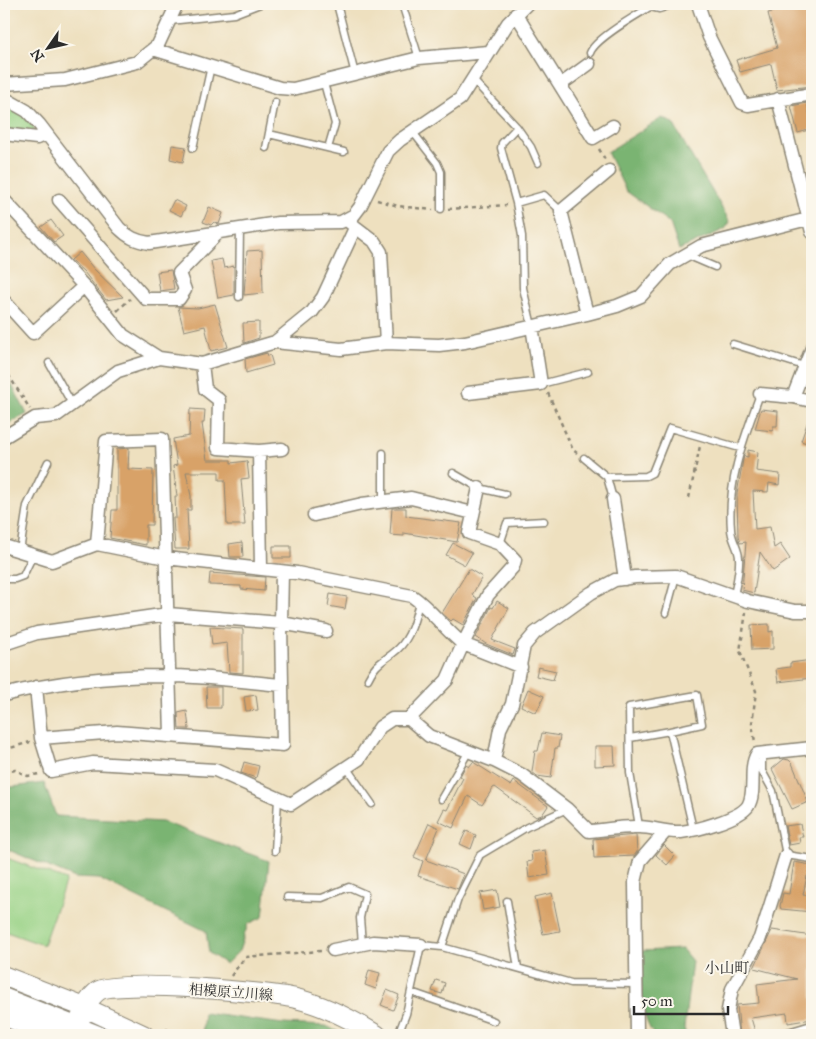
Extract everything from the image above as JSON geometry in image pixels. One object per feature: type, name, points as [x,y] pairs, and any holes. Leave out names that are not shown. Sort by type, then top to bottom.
[{"type":"main road","points":[[4,976],[86,1008],[144,1035]]},
{"type":"main road","name":"相模原立川線","points":[[77,1027],[86,1008],[98,992],[108,988],[222,990],[267,994],[307,1002],[344,1016],[377,1035]]},
{"type":"main road","points":[[4,998],[97,1035]]},
{"type":"main road","points":[[4,1016],[53,1035]]},
{"type":"street","points":[[4,84],[65,80],[137,62],[154,49],[170,21],[177,4]]},
{"type":"street","points":[[4,200],[84,286],[123,335],[159,358],[202,364],[275,342],[312,312],[323,297],[351,224],[388,151],[412,131],[460,99],[488,52],[516,14],[527,4]]},
{"type":"street","points":[[698,4],[705,30],[742,104],[748,105],[812,94]]},
{"type":"street","points":[[516,14],[593,138],[613,126]]},
{"type":"street","points":[[154,49],[211,65],[280,88],[292,89],[419,58],[488,52]]},
{"type":"street","points":[[560,85],[590,59]]},
{"type":"street","points":[[4,98],[27,111],[128,236],[149,243],[278,223],[341,222],[351,224],[374,241],[381,252],[386,343]]},
{"type":"street","points":[[778,99],[811,219],[812,232]]},
{"type":"street","points":[[4,134],[37,138],[46,134]]},
{"type":"street","points":[[587,314],[561,211],[609,171]]},
{"type":"street","points":[[58,200],[146,299],[179,299],[185,290],[179,273],[219,232]]},
{"type":"street","points":[[275,342],[341,349],[386,343],[439,345],[465,342],[617,306],[641,296],[670,264],[701,246],[811,219]]},
{"type":"street","points":[[4,301],[33,333],[84,286]]},
{"type":"street","points":[[468,393],[541,384],[532,326]]},
{"type":"street","points":[[793,397],[812,348]]},
{"type":"street","points":[[4,437],[35,418],[56,416],[118,371],[159,358]]},
{"type":"street","points":[[202,364],[206,389],[219,400],[218,448],[258,451],[282,449]]},
{"type":"street","points":[[760,394],[812,400]]},
{"type":"street","points":[[97,544],[106,441],[162,439],[171,734]]},
{"type":"street","points":[[258,451],[261,567]]},
{"type":"street","points":[[409,719],[447,680],[488,595],[514,567],[515,560],[500,544],[469,533],[479,488]]},
{"type":"street","points":[[314,515],[411,498],[473,513]]},
{"type":"street","points":[[613,499],[626,578]]},
{"type":"street","points":[[4,546],[52,561],[97,544],[166,558],[261,567],[412,596],[426,606],[450,634],[463,644],[520,667]]},
{"type":"street","points":[[42,738],[117,732],[171,734],[283,745],[280,623],[282,572]]},
{"type":"street","points":[[494,761],[500,729],[512,704],[524,646],[535,633],[591,593],[615,580],[676,576],[703,583],[748,601],[795,611],[812,611]]},
{"type":"street","points":[[4,644],[37,633],[168,614],[280,623],[326,631]]},
{"type":"street","points":[[4,695],[36,686],[102,678],[168,676],[282,685]]},
{"type":"street","points":[[36,686],[42,738],[50,772],[93,763],[215,770],[291,804],[358,759],[380,727],[392,719],[409,719],[428,736],[494,761],[522,775],[566,809],[589,831],[638,826],[666,831],[693,829],[730,819],[740,814],[748,805],[752,794],[754,759],[759,752],[812,748]]},
{"type":"street","points":[[637,1035],[635,882],[640,862],[666,831]]},
{"type":"street","points":[[732,1035],[728,1010],[732,989],[760,938],[786,855]]},
{"type":"street","points":[[333,950],[373,942],[421,944]]},
{"type":"street","points":[[788,1035],[812,1028]]},
{"type":"lane","points":[[170,21],[234,14],[260,4]]},
{"type":"lane","points":[[337,4],[355,74]]},
{"type":"lane","points":[[402,4],[419,58]]},
{"type":"lane","points":[[590,59],[592,48],[613,31],[656,4]]},
{"type":"lane","points":[[193,148],[211,65]]},
{"type":"lane","points":[[473,80],[517,127],[531,147],[538,163]]},
{"type":"lane","points":[[324,82],[335,124],[328,148]]},
{"type":"lane","points":[[266,148],[275,102]]},
{"type":"lane","points":[[517,127],[502,143],[501,148],[516,203],[522,236],[523,288],[532,326]]},
{"type":"lane","points":[[412,131],[441,172],[440,209]]},
{"type":"lane","points":[[269,134],[344,152]]},
{"type":"lane","points":[[516,203],[544,195],[561,211]]},
{"type":"lane","points":[[239,297],[240,228]]},
{"type":"lane","points":[[687,255],[715,267]]},
{"type":"lane","points":[[733,344],[804,366]]},
{"type":"lane","points":[[49,363],[72,404]]},
{"type":"lane","points":[[541,384],[588,372]]},
{"type":"lane","points":[[734,597],[739,557],[733,544],[730,529],[731,497],[740,448],[760,394]]},
{"type":"lane","points":[[607,476],[646,476],[652,473],[670,428],[740,448]]},
{"type":"lane","points":[[383,453],[383,502]]},
{"type":"lane","points":[[584,458],[607,476],[613,499]]},
{"type":"lane","points":[[20,551],[28,506],[48,462]]},
{"type":"lane","points":[[453,473],[479,488],[505,494]]},
{"type":"lane","points":[[500,544],[507,523],[544,521]]},
{"type":"lane","points":[[4,579],[16,579],[23,576],[33,556]]},
{"type":"lane","points":[[666,613],[676,576]]},
{"type":"lane","points":[[368,680],[374,667],[399,648],[412,630],[420,601]]},
{"type":"lane","points":[[630,738],[702,724],[698,695],[629,707],[630,773],[638,826]]},
{"type":"lane","points":[[670,731],[693,829]]},
{"type":"lane","points":[[441,800],[469,751]]},
{"type":"lane","points":[[759,752],[762,771],[773,792],[786,855],[812,859]]},
{"type":"lane","points":[[346,767],[372,804]]},
{"type":"lane","points":[[275,852],[278,799]]},
{"type":"lane","points":[[442,947],[458,899],[480,855],[527,828],[566,809]]},
{"type":"lane","points":[[287,897],[322,898],[349,887],[365,894],[360,918],[362,944]]},
{"type":"lane","points":[[507,901],[518,968]]},
{"type":"lane","points":[[398,1035],[406,1014],[421,944],[442,947],[571,983],[636,984]]},
{"type":"lane","points":[[411,992],[494,1021]]},
{"type":"path","points":[[593,138],[611,169],[609,171]]},
{"type":"path","points":[[110,318],[138,292]]},
{"type":"path","points":[[4,368],[30,408]]},
{"type":"path","points":[[541,384],[550,395],[573,450],[584,458]]},
{"type":"path","points":[[689,498],[702,438]]},
{"type":"path","points":[[748,601],[740,651],[756,691],[752,724],[759,752]]},
{"type":"path","points":[[4,750],[42,738]]},
{"type":"path","points":[[4,773],[16,770],[28,776],[50,772]]},
{"type":"path","points":[[222,990],[245,957],[333,950]]},
{"type":"path","points":[[166,1029],[178,1035]]},
{"type":"green space","points":[[4,104],[23,114],[35,129],[31,134],[4,129]]},
{"type":"green space","points":[[662,118],[673,123],[730,222],[725,229],[679,250],[670,223],[626,191],[607,152]]},
{"type":"green space","points":[[4,370],[27,414],[4,426]]},
{"type":"green space","points":[[44,783],[56,816],[163,822],[269,861],[263,917],[248,924],[239,951],[226,964],[209,953],[206,931],[99,879],[75,878],[4,848],[4,788]]},
{"type":"green space","points":[[4,857],[66,880],[43,945],[4,931]]},
{"type":"green space","points":[[682,949],[692,961],[684,1028],[686,1035],[654,1035],[645,1016],[643,1006],[641,984],[642,951]]},
{"type":"green space","points":[[204,1013],[283,1024],[326,1026],[345,1035],[202,1035]]},
{"type":"building","points":[[812,4],[812,86],[777,90],[771,64],[740,72],[736,60],[777,48],[768,13]]},
{"type":"building","points":[[807,103],[810,117],[812,116],[812,129],[798,133],[791,106]]},
{"type":"building","points":[[172,145],[186,147],[183,162],[170,159]]},
{"type":"building","points":[[174,200],[186,206],[181,216],[169,210]]},
{"type":"building","points":[[209,207],[223,213],[219,224],[214,222],[211,225],[203,222]]},
{"type":"building","points":[[51,220],[63,236],[54,242],[41,227]]},
{"type":"building","points":[[262,250],[263,293],[244,295],[247,251]]},
{"type":"building","points":[[80,252],[94,269],[123,297],[106,300],[84,272],[71,260]]},
{"type":"building","points":[[222,259],[224,268],[234,266],[234,295],[218,298],[211,261]]},
{"type":"building","points":[[171,270],[174,289],[160,291],[157,272]]},
{"type":"building","points":[[215,304],[228,347],[211,351],[205,326],[184,331],[178,307],[198,308]]},
{"type":"building","points":[[259,322],[259,338],[244,343],[243,323]]},
{"type":"building","points":[[267,353],[268,356],[270,355],[273,365],[246,373],[245,359]]},
{"type":"building","points":[[190,409],[205,410],[204,423],[202,423],[207,460],[231,460],[231,463],[247,461],[249,478],[241,479],[245,525],[227,525],[225,480],[219,480],[219,472],[186,472],[191,496],[191,510],[187,510],[189,549],[175,549],[173,518],[176,518],[175,496],[177,496],[173,466],[177,465],[173,439],[189,436]]},
{"type":"building","points":[[761,409],[778,411],[777,426],[773,426],[773,431],[755,429]]},
{"type":"building","points":[[810,415],[812,415],[812,445],[801,441]]},
{"type":"building","points":[[129,448],[128,469],[153,470],[152,525],[146,525],[146,545],[110,538],[112,510],[117,510],[117,449]]},
{"type":"building","points":[[748,450],[758,452],[756,471],[780,474],[779,485],[769,483],[768,492],[753,491],[755,529],[770,527],[774,548],[780,544],[790,559],[773,571],[760,552],[754,593],[742,590],[746,542],[740,543],[738,537],[737,494],[744,456],[748,457]]},
{"type":"building","points":[[392,508],[406,508],[406,516],[461,523],[457,542],[404,533],[404,536],[390,535]]},
{"type":"building","points":[[242,542],[243,557],[230,557],[229,544]]},
{"type":"building","points":[[453,543],[472,553],[465,565],[446,555]]},
{"type":"building","points":[[273,546],[291,546],[291,558],[273,558]]},
{"type":"building","points":[[469,569],[482,577],[472,595],[477,598],[463,625],[453,619],[451,621],[442,613]]},
{"type":"building","points":[[210,573],[265,577],[264,591],[241,589],[241,586],[209,585]]},
{"type":"building","points":[[330,594],[347,597],[345,609],[328,606]]},
{"type":"building","points":[[497,601],[509,608],[492,640],[515,649],[513,655],[486,644],[476,637],[491,607],[493,608]]},
{"type":"building","points":[[769,624],[769,632],[773,631],[773,649],[752,650],[751,625]]},
{"type":"building","points":[[210,627],[243,629],[243,673],[229,672],[227,643],[212,645]]},
{"type":"building","points":[[812,660],[812,678],[778,682],[776,669],[790,667],[790,663]]},
{"type":"building","points":[[538,667],[556,671],[553,680],[536,676]]},
{"type":"building","points":[[206,687],[221,687],[221,708],[207,708]]},
{"type":"building","points":[[528,689],[544,696],[536,713],[521,706]]},
{"type":"building","points":[[256,695],[258,710],[246,711],[244,697]]},
{"type":"building","points":[[187,711],[189,729],[179,729],[178,713]]},
{"type":"building","points":[[542,733],[560,736],[558,748],[555,748],[551,778],[537,776],[532,772],[535,751],[538,751]]},
{"type":"building","points":[[595,746],[614,746],[615,765],[595,766]]},
{"type":"building","points":[[784,759],[792,763],[808,802],[792,809],[772,769]]},
{"type":"building","points":[[244,762],[259,766],[256,778],[241,773]]},
{"type":"building","points":[[473,762],[511,786],[514,781],[548,806],[542,815],[536,817],[495,787],[482,805],[468,796],[453,828],[438,821],[444,809],[447,810],[463,778],[460,776],[466,765],[469,767]]},
{"type":"building","points":[[429,823],[439,828],[426,860],[464,874],[458,889],[418,876],[423,861],[414,857]]},
{"type":"building","points":[[800,824],[803,837],[799,837],[800,843],[789,845],[785,826]]},
{"type":"building","points":[[466,831],[476,835],[471,849],[460,844]]},
{"type":"building","points":[[636,835],[637,852],[634,856],[594,858],[593,839]]},
{"type":"building","points":[[664,845],[675,856],[667,865],[656,855]]},
{"type":"building","points":[[545,850],[549,875],[529,878],[527,862],[532,861],[531,852]]},
{"type":"building","points":[[794,862],[811,865],[810,876],[807,876],[803,895],[812,896],[812,912],[781,909],[783,893],[789,894]]},
{"type":"building","points":[[497,890],[500,907],[483,910],[480,893]]},
{"type":"building","points":[[552,893],[560,931],[543,934],[535,897]]},
{"type":"building","points":[[772,930],[812,936],[812,1019],[788,1023],[787,1013],[751,1018],[756,1035],[740,1035],[737,1005],[759,1003],[757,984],[797,979],[754,968]]},
{"type":"building","points":[[369,970],[380,973],[376,989],[365,985]]},
{"type":"building","points":[[436,980],[445,983],[442,994],[432,991]]},
{"type":"building","points":[[387,990],[399,995],[393,1010],[381,1005]]},
{"type":"district","name":"小山町","points":[[727,968]]}]
